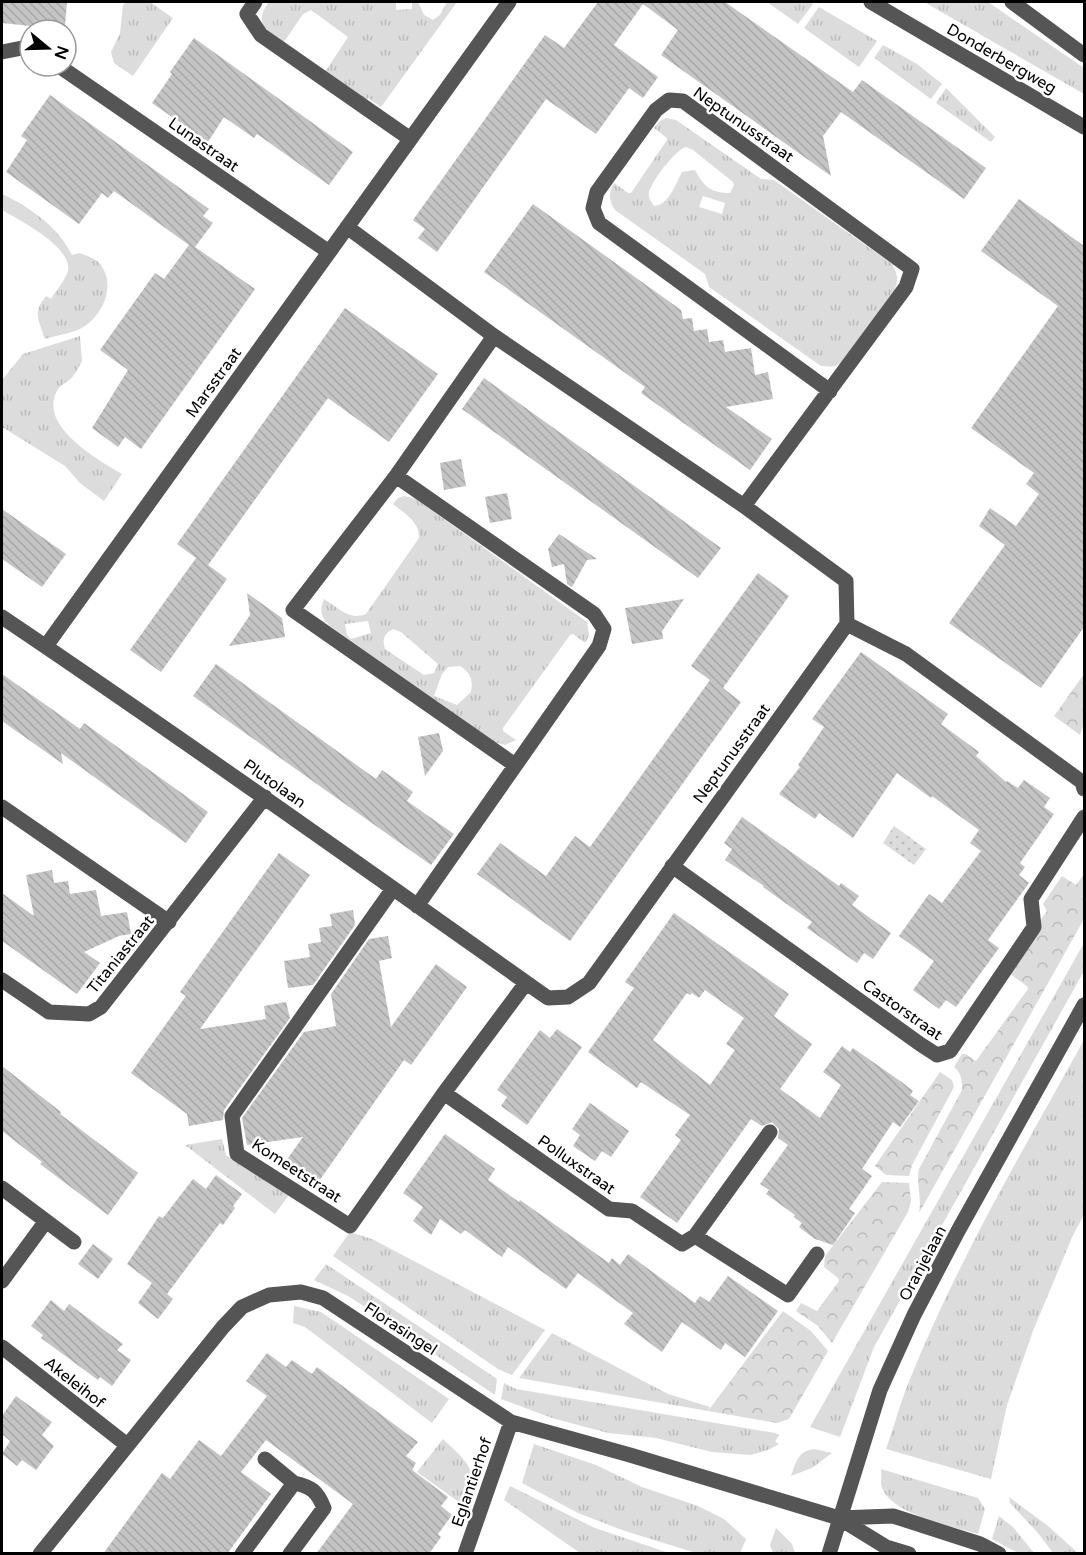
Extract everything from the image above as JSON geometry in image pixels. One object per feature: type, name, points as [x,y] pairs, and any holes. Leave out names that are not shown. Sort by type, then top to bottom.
[{"type":"street","points":[[255,2],[247,14],[261,35],[409,138]]},
{"type":"street","name":"Marsstraat","points":[[46,646],[409,138],[509,2]]},
{"type":"street","name":"Donderbergweg","points":[[871,2],[1084,127]]},
{"type":"street","points":[[1012,2],[1084,55]]},
{"type":"street","points":[[2,52],[18,49]]},
{"type":"street","name":"Lunastraat","points":[[76,78],[328,252]]},
{"type":"street","name":"Neptunusstraat","points":[[744,506],[830,391],[906,287],[912,269],[683,101],[669,100],[656,110],[597,192],[593,208],[599,223],[830,391]]},
{"type":"street","points":[[346,227],[494,336],[744,506],[846,581],[847,624],[906,654],[1082,782],[1084,789]]},
{"type":"street","points":[[494,336],[396,476],[293,610],[515,765]]},
{"type":"street","points":[[396,476],[594,614],[604,629],[599,646],[417,906]]},
{"type":"street","name":"Plutolaan","points":[[2,617],[265,797],[392,890],[526,983]]},
{"type":"street","name":"Neptunusstraat","points":[[526,983],[548,998],[568,997],[588,983],[847,624]]},
{"type":"street","name":"Titaniastraat","points":[[2,980],[49,1012],[89,1014],[101,1006],[265,797]]},
{"type":"street","name":"Titaniastraat","points":[[2,807],[169,922]]},
{"type":"street","name":"Castorstraat","points":[[672,866],[938,1055],[950,1051],[1034,927],[1031,899],[1084,817]]},
{"type":"street","name":"Komeetstraat","points":[[392,890],[232,1116],[237,1154],[350,1226],[444,1093],[526,983]]},
{"type":"street","name":"Oranjelaan","points":[[829,1554],[838,1518],[880,1390],[914,1315],[958,1231],[1084,1005]]},
{"type":"street","name":"Polluxstraat","points":[[444,1093],[609,1209],[632,1211],[682,1244],[695,1236]]},
{"type":"street","points":[[770,1132],[695,1236],[788,1295],[817,1254]]},
{"type":"street","points":[[2,1188],[74,1242]]},
{"type":"street","points":[[2,1281],[46,1221]]},
{"type":"street","name":"Florasingel","points":[[40,1554],[223,1327],[242,1307],[269,1295],[301,1292],[323,1298],[512,1422],[838,1518]]},
{"type":"street","name":"Akeleihof","points":[[2,1347],[127,1445]]},
{"type":"street","name":"Eglantierhof","points":[[465,1554],[512,1422]]},
{"type":"street","points":[[265,1459],[294,1483],[306,1486],[319,1494],[324,1508],[290,1554]]},
{"type":"street","points":[[242,1554],[294,1483]]},
{"type":"street","points":[[838,1518],[892,1516],[980,1544],[999,1554]]},
{"type":"street","points":[[838,1518],[886,1547],[909,1554]]},
{"type":"green space","points":[[126,2],[150,2],[173,18],[133,76],[114,63],[111,52],[120,33],[123,5]]},
{"type":"green space","points":[[269,2],[396,2],[396,10],[412,9],[412,2],[418,2],[424,15],[433,20],[440,15],[447,2],[457,2],[381,107],[368,98],[365,102],[325,72],[348,37],[311,10],[303,14],[284,42],[267,30],[262,21],[264,9]]},
{"type":"green space","points":[[767,2],[809,2],[813,4],[798,24]]},
{"type":"green space","points":[[924,2],[988,2],[1084,68],[1084,94]]},
{"type":"green space","points":[[819,7],[877,41],[859,67],[804,28]]},
{"type":"green space","points":[[883,45],[917,64],[942,84],[931,99],[874,58]]},
{"type":"green space","points":[[946,88],[995,137],[991,142],[936,103]]},
{"type":"green space","points":[[666,118],[676,120],[761,179],[774,180],[892,264],[897,276],[895,289],[843,361],[833,366],[821,366],[709,287],[705,274],[615,210],[610,197],[614,183],[631,193],[667,140],[654,128]],"holes":[[[686,147],[733,182],[730,193],[718,192],[709,188],[695,170],[682,172],[668,198],[654,206],[649,196],[651,187],[670,159]],[[703,196],[725,203],[722,214],[699,207]]]},
{"type":"green space","points":[[2,194],[23,205],[42,219],[59,235],[72,255],[80,253],[100,264],[107,280],[106,298],[98,314],[85,326],[45,339],[38,317],[39,307],[46,296],[51,299],[63,282],[68,271],[67,262],[54,244],[43,235],[2,210]]},
{"type":"green space","points":[[80,336],[82,361],[72,377],[58,389],[53,406],[56,418],[74,441],[122,474],[104,501],[80,483],[65,466],[2,427],[2,380],[23,354]]},
{"type":"green space","points":[[404,496],[416,499],[587,622],[589,635],[586,642],[573,634],[570,635],[503,728],[503,731],[516,740],[505,745],[493,742],[330,626],[323,617],[321,610],[324,599],[349,615],[366,614],[419,538],[419,532],[414,523],[393,504],[398,498]],"holes":[[[368,621],[371,633],[351,639],[347,635],[345,624]],[[393,629],[401,632],[438,664],[434,673],[424,675],[385,649],[385,637]],[[460,666],[467,671],[472,684],[471,692],[457,705],[434,696],[442,674],[448,667]]]},
{"type":"green space","points":[[1084,674],[1084,723],[1080,735],[1054,716]]},
{"type":"green space","points":[[894,826],[926,849],[914,865],[883,843]]},
{"type":"green space","points":[[1084,874],[1084,919],[919,1213],[919,1169],[962,1090],[961,1077],[954,1067],[962,1054],[976,1061],[1028,989],[1009,973],[1009,965],[1047,911],[1043,904],[1062,876],[1076,885]]},
{"type":"green space","points":[[1084,943],[1084,971],[874,1347],[840,1437],[810,1427]]},
{"type":"green space","points":[[1084,1040],[1084,1215],[1073,1235],[1033,1331],[1007,1405],[991,1479],[886,1449],[906,1389],[945,1299],[989,1212]]},
{"type":"green space","points":[[940,1072],[952,1080],[954,1087],[912,1165],[909,1176],[886,1175],[875,1166]]},
{"type":"green space","points":[[222,1139],[226,1155],[289,1195],[275,1214],[185,1145]]},
{"type":"green space","points":[[882,1182],[909,1183],[911,1201],[908,1212],[832,1343],[818,1326],[796,1311],[801,1303],[817,1311],[839,1281],[824,1267],[825,1256]]},
{"type":"green space","points":[[350,1232],[372,1239],[545,1330],[512,1375],[498,1369],[333,1256]]},
{"type":"green space","points":[[326,1264],[497,1379],[495,1395],[350,1297],[314,1280]]},
{"type":"green space","points":[[294,1306],[321,1312],[449,1399],[432,1423],[305,1327],[293,1323]]},
{"type":"green space","points":[[783,1311],[811,1331],[828,1351],[789,1419],[777,1423],[708,1411]]},
{"type":"green space","points":[[552,1333],[668,1394],[710,1407],[708,1411],[519,1378]]},
{"type":"green space","points":[[504,1383],[516,1389],[775,1433],[779,1435],[775,1442],[779,1444],[751,1455],[712,1452],[656,1438],[608,1433],[552,1418],[501,1399]]},
{"type":"green space","points":[[443,1439],[466,1462],[472,1476],[466,1507],[417,1472]]},
{"type":"green space","points":[[534,1444],[596,1465],[642,1487],[698,1506],[724,1519],[746,1539],[740,1553],[696,1553],[622,1530],[578,1513],[522,1483]]},
{"type":"green space","points":[[814,1449],[832,1453],[812,1468],[791,1476],[801,1455]]},
{"type":"green space","points":[[881,1469],[978,1498],[985,1509],[978,1534],[924,1518],[898,1505],[882,1488]]},
{"type":"green space","points":[[510,1486],[595,1528],[669,1553],[580,1553],[504,1500]]},
{"type":"green space","points":[[1009,1497],[1048,1526],[1078,1553],[1053,1553],[1010,1503]]},
{"type":"green space","points":[[999,1516],[1013,1527],[1034,1553],[1018,1553],[992,1539]]},
{"type":"green space","points":[[776,1528],[792,1544],[795,1553],[773,1553],[770,1545]]},
{"type":"building","points":[[2,2],[67,2],[66,18],[18,18],[18,25],[2,23]]},
{"type":"building","points":[[598,2],[725,2],[853,92],[862,80],[986,168],[964,199],[841,112],[823,136],[831,176],[661,55],[678,30],[643,4],[614,45],[658,77],[643,98],[629,88],[596,134],[546,99],[437,252],[418,238],[425,229],[413,220],[545,35],[564,48]]},
{"type":"building","points":[[194,38],[353,152],[329,185],[257,134],[254,138],[224,117],[208,142],[152,103]]},
{"type":"building","points":[[50,95],[209,209],[203,216],[213,223],[195,247],[255,289],[141,449],[125,437],[118,447],[92,428],[128,370],[100,350],[155,273],[164,279],[189,245],[114,191],[108,198],[102,193],[79,224],[6,172],[27,140],[21,136]]},
{"type":"building","points":[[1019,199],[1084,246],[1084,627],[1041,688],[949,623],[1005,545],[979,526],[990,508],[1016,526],[1039,494],[1026,484],[1034,473],[971,428],[1058,306],[981,251]]},
{"type":"building","points":[[533,204],[681,310],[683,319],[692,318],[694,331],[707,329],[709,342],[723,340],[725,352],[751,348],[755,375],[768,372],[773,399],[726,407],[772,439],[750,470],[641,393],[645,387],[484,272]]},
{"type":"building","points":[[345,308],[438,374],[389,442],[328,398],[208,565],[227,579],[161,672],[130,650],[196,558],[177,544]]},
{"type":"building","points":[[484,378],[721,548],[698,578],[462,409]]},
{"type":"building","points":[[461,459],[466,486],[444,490],[440,463]]},
{"type":"building","points":[[507,493],[512,519],[490,523],[485,497]]},
{"type":"building","points":[[2,509],[66,554],[42,587],[2,559]]},
{"type":"building","points":[[559,534],[597,559],[587,560],[572,587],[567,584],[564,564],[552,567],[548,549]]},
{"type":"building","points":[[758,573],[789,596],[723,688],[741,702],[570,941],[477,874],[500,843],[546,876],[575,836],[590,847],[710,680],[691,666]]},
{"type":"building","points":[[247,593],[282,618],[285,637],[229,646],[250,615]]},
{"type":"building","points":[[684,599],[662,631],[663,639],[632,644],[625,608]]},
{"type":"building","points":[[861,652],[948,714],[941,724],[979,752],[976,756],[1006,782],[1018,788],[1024,780],[1050,798],[1044,807],[1054,814],[1020,863],[1025,867],[1019,875],[1029,883],[988,940],[999,948],[956,1007],[946,1000],[939,1009],[913,990],[934,961],[899,936],[929,894],[942,903],[981,851],[970,843],[979,830],[897,773],[853,838],[819,813],[815,819],[779,794],[800,767],[798,765],[824,727],[812,719]]},
{"type":"building","points":[[216,664],[376,779],[382,770],[413,792],[407,801],[454,834],[431,865],[193,696]]},
{"type":"building","points":[[2,674],[80,729],[84,723],[208,812],[186,843],[61,753],[63,764],[2,721]]},
{"type":"building","points":[[439,733],[443,751],[425,776],[418,737]]},
{"type":"building","points":[[742,817],[839,886],[841,883],[859,896],[852,905],[891,933],[873,959],[864,953],[857,963],[807,928],[812,922],[725,860],[732,849],[724,843]]},
{"type":"building","points":[[279,853],[310,875],[200,1029],[266,1019],[264,1006],[286,1002],[290,1018],[224,1110],[223,1120],[189,1126],[187,1114],[131,1073],[186,996],[180,992]]},
{"type":"building","points":[[52,870],[54,883],[68,881],[70,894],[96,890],[101,916],[127,912],[131,934],[119,936],[84,952],[100,963],[77,994],[2,941],[2,893],[34,916],[26,875]]},
{"type":"building","points":[[353,910],[355,925],[313,985],[288,988],[284,961],[310,957],[308,944],[321,942],[319,928],[332,926],[330,914]]},
{"type":"building","points":[[674,913],[789,994],[774,1016],[812,1044],[780,1089],[820,1118],[841,1085],[823,1072],[842,1046],[850,1052],[853,1048],[913,1091],[910,1095],[919,1101],[900,1127],[893,1122],[862,1169],[872,1176],[849,1209],[855,1213],[833,1245],[815,1239],[799,1227],[802,1223],[794,1217],[795,1215],[766,1194],[769,1190],[760,1184],[788,1145],[778,1138],[779,1129],[772,1122],[762,1126],[751,1119],[677,1223],[640,1197],[681,1140],[675,1135],[690,1115],[641,1082],[637,1088],[588,1052],[634,988],[625,982]],"holes":[[[705,990],[744,1018],[726,1044],[735,1050],[710,1085],[653,1040],[687,993],[690,995],[692,993],[699,998]]]},
{"type":"building","points":[[388,936],[392,958],[379,961],[391,1027],[436,964],[467,987],[411,1065],[404,1060],[317,1184],[286,1161],[303,1137],[247,1145],[242,1118],[304,1032],[336,1026],[331,994],[369,939]]},
{"type":"building","points":[[557,1029],[582,1047],[527,1125],[501,1106],[507,1097],[497,1090],[540,1030],[550,1038]]},
{"type":"building","points":[[2,1066],[61,1112],[60,1114],[138,1173],[108,1215],[40,1164],[42,1162],[2,1131]]},
{"type":"building","points":[[590,1103],[629,1131],[611,1157],[602,1151],[595,1161],[573,1146],[580,1135],[572,1129]]},
{"type":"building","points":[[445,1134],[495,1169],[488,1180],[609,1263],[612,1258],[620,1265],[628,1254],[695,1303],[700,1296],[709,1302],[728,1276],[778,1311],[745,1357],[725,1343],[721,1350],[682,1322],[662,1352],[624,1324],[633,1313],[578,1273],[566,1289],[508,1247],[502,1257],[465,1230],[461,1234],[440,1219],[431,1235],[413,1221],[423,1207],[403,1193]]},
{"type":"building","points":[[216,1175],[242,1194],[223,1225],[220,1223],[167,1294],[173,1299],[158,1319],[138,1303],[152,1283],[127,1264],[159,1216],[163,1218],[193,1179],[206,1189]]},
{"type":"building","points":[[93,1244],[113,1259],[98,1279],[78,1264]]},
{"type":"building","points":[[51,1300],[64,1311],[69,1304],[123,1344],[117,1350],[131,1360],[112,1386],[100,1377],[98,1380],[41,1338],[43,1335],[31,1326]]},
{"type":"building","points":[[267,1353],[286,1367],[292,1360],[312,1374],[317,1367],[418,1442],[406,1456],[416,1463],[412,1470],[448,1497],[441,1506],[452,1515],[438,1534],[441,1537],[429,1554],[316,1554],[353,1504],[266,1440],[241,1472],[271,1494],[227,1554],[103,1554],[162,1473],[170,1479],[199,1440],[221,1456],[267,1396],[246,1381]]},
{"type":"building","points":[[16,1396],[52,1422],[42,1435],[54,1446],[36,1470],[22,1460],[17,1466],[2,1454],[10,1441],[2,1434],[2,1416]]}]
